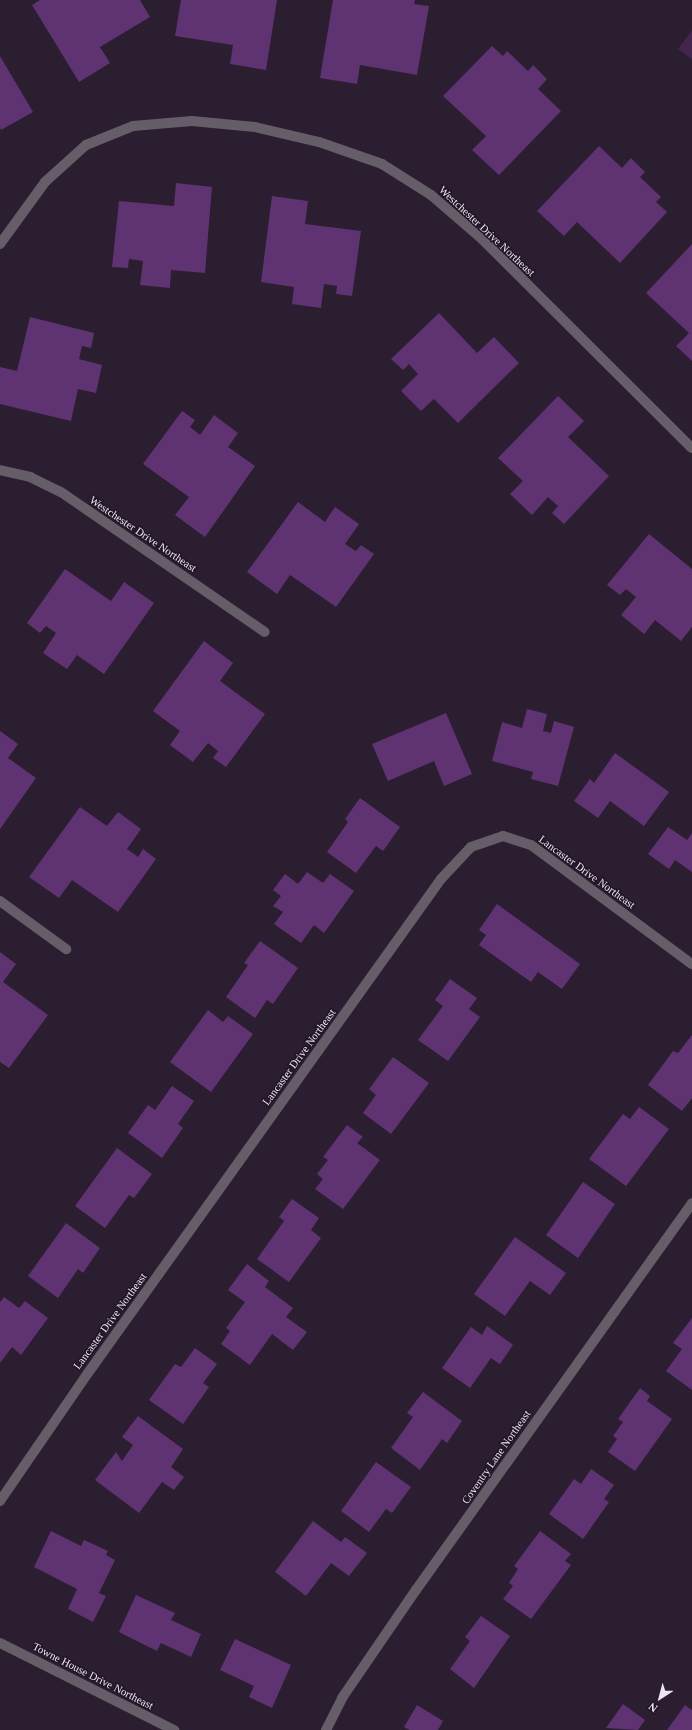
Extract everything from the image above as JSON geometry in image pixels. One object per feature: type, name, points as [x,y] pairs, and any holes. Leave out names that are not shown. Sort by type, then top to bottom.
[{"type":"street","name":"Westchester Drive Northeast","points":[[0,244],[45,182],[86,145],[133,126],[192,121],[255,127],[318,142],[382,164],[431,195],[482,239],[692,448]]},
{"type":"street","name":"Westchester Drive Northeast","points":[[0,470],[30,477],[60,492],[265,632]]},
{"type":"street","name":"Lancaster Drive Northeast","points":[[0,1501],[88,1373],[437,886],[471,847],[503,836],[531,845],[692,964]]},
{"type":"street","points":[[0,901],[66,949]]},
{"type":"street","name":"Coventry Lane Northeast","points":[[326,1730],[342,1698],[416,1590],[692,1203]]},
{"type":"street","name":"Towne House Drive Northeast","points":[[0,1643],[174,1730]]},
{"type":"shaded area","points":[[692,30],[692,59],[678,49]]},
{"type":"building","points":[[40,0],[140,0],[150,17],[100,47],[110,63],[79,82],[32,5]]},
{"type":"building","points":[[181,0],[277,0],[266,70],[230,64],[233,45],[175,36]]},
{"type":"building","points":[[333,0],[415,0],[414,4],[429,6],[417,75],[360,65],[357,84],[320,78]]},
{"type":"building","points":[[492,46],[503,56],[507,51],[528,71],[533,65],[547,79],[538,89],[561,111],[499,175],[472,150],[486,136],[443,96]]},
{"type":"building","points":[[0,56],[33,112],[1,130],[0,128]]},
{"type":"building","points":[[599,146],[622,168],[631,158],[645,172],[640,177],[661,197],[656,202],[667,212],[620,263],[577,222],[564,236],[537,211]]},
{"type":"building","points":[[176,183],[212,187],[205,273],[171,270],[170,288],[140,285],[143,261],[129,259],[128,268],[112,267],[119,201],[174,206]]},
{"type":"building","points":[[272,196],[308,201],[305,224],[361,231],[352,296],[336,294],[337,286],[324,284],[321,308],[292,304],[294,287],[261,282]]},
{"type":"building","points":[[692,244],[692,361],[676,346],[689,333],[646,293]]},
{"type":"building","points":[[439,313],[477,353],[494,337],[519,363],[458,423],[434,399],[421,411],[401,391],[418,374],[409,364],[403,370],[391,359]]},
{"type":"building","points":[[30,317],[94,333],[91,348],[82,346],[79,359],[102,365],[96,393],[78,389],[71,421],[0,404],[0,367],[17,371]]},
{"type":"building","points":[[558,396],[584,421],[568,437],[609,476],[564,524],[552,513],[558,506],[548,497],[532,515],[510,494],[523,481],[498,458]]},
{"type":"building","points":[[182,411],[195,420],[190,427],[200,435],[214,415],[238,433],[228,447],[255,466],[205,537],[175,515],[189,497],[143,464]]},
{"type":"building","points":[[298,502],[325,522],[335,507],[359,524],[345,544],[356,551],[361,545],[374,554],[336,607],[290,575],[277,594],[247,572]]},
{"type":"building","points":[[649,534],[692,569],[692,627],[681,641],[655,620],[644,634],[621,615],[636,597],[626,589],[620,595],[607,585]]},
{"type":"building","points":[[65,569],[111,601],[124,582],[154,603],[104,674],[77,655],[67,669],[43,653],[56,633],[46,626],[40,633],[27,623]]},
{"type":"building","points":[[204,641],[233,663],[220,681],[265,714],[226,767],[213,758],[218,751],[208,743],[193,762],[170,745],[180,731],[153,711]]},
{"type":"building","points":[[527,709],[547,714],[543,731],[551,733],[554,721],[574,727],[558,786],[531,779],[533,772],[492,761],[502,722],[522,728]]},
{"type":"building","points":[[446,713],[472,774],[444,786],[434,761],[388,781],[372,744]]},
{"type":"building","points":[[0,731],[18,744],[8,758],[36,778],[0,829]]},
{"type":"building","points":[[615,753],[669,792],[644,826],[610,801],[598,818],[574,801],[590,779],[594,783]]},
{"type":"building","points":[[360,798],[400,827],[383,851],[376,846],[356,873],[327,852],[348,822],[345,819]]},
{"type":"building","points":[[80,807],[107,826],[118,812],[141,829],[127,849],[138,857],[143,849],[156,859],[118,912],[72,880],[59,898],[29,877]]},
{"type":"building","points":[[668,827],[687,840],[692,833],[692,872],[675,860],[669,869],[648,854]]},
{"type":"building","points":[[307,872],[323,883],[330,874],[354,891],[324,933],[314,925],[301,943],[274,924],[283,912],[273,906],[281,896],[273,890],[285,874],[298,884]]},
{"type":"building","points":[[497,904],[580,964],[562,989],[538,972],[531,982],[479,945],[486,935],[479,930]]},
{"type":"building","points":[[260,941],[298,968],[273,1004],[267,1000],[255,1018],[226,997],[248,965],[244,963]]},
{"type":"building","points":[[0,952],[16,964],[3,982],[48,1015],[9,1068],[0,1062]]},
{"type":"building","points":[[450,979],[477,998],[469,1009],[480,1017],[448,1061],[418,1040],[443,1006],[435,1000]]},
{"type":"building","points":[[208,1010],[223,1022],[228,1016],[253,1034],[211,1092],[170,1062]]},
{"type":"building","points":[[692,1035],[692,1098],[682,1111],[648,1085],[673,1051],[678,1053]]},
{"type":"building","points":[[393,1057],[429,1083],[391,1134],[363,1113],[376,1095],[369,1089]]},
{"type":"building","points":[[172,1086],[194,1101],[178,1124],[183,1128],[162,1158],[128,1133],[148,1105],[155,1110]]},
{"type":"building","points":[[639,1107],[669,1129],[626,1186],[589,1159],[623,1114],[630,1119]]},
{"type":"building","points":[[347,1125],[363,1137],[357,1143],[380,1160],[343,1209],[315,1189],[323,1179],[317,1174],[328,1160],[323,1157]]},
{"type":"building","points":[[117,1148],[152,1174],[134,1198],[129,1195],[105,1228],[75,1206]]},
{"type":"building","points":[[583,1182],[615,1204],[578,1258],[546,1235]]},
{"type":"building","points":[[292,1199],[319,1218],[311,1230],[321,1238],[289,1282],[257,1259],[284,1221],[279,1217]]},
{"type":"building","points":[[66,1223],[100,1248],[83,1273],[78,1269],[58,1298],[28,1276]]},
{"type":"building","points":[[515,1237],[566,1273],[550,1295],[530,1281],[505,1316],[474,1294]]},
{"type":"building","points":[[247,1264],[269,1281],[265,1287],[293,1308],[286,1317],[307,1332],[293,1350],[272,1334],[250,1365],[221,1344],[230,1331],[226,1328],[245,1302],[228,1290]]},
{"type":"building","points":[[4,1297],[19,1308],[25,1301],[48,1318],[21,1355],[12,1347],[0,1363],[0,1302]]},
{"type":"building","points":[[692,1318],[692,1390],[666,1371],[682,1349],[673,1343]]},
{"type":"building","points":[[487,1326],[513,1345],[500,1364],[491,1358],[470,1388],[442,1368],[471,1327],[482,1335]]},
{"type":"building","points":[[195,1348],[217,1364],[203,1383],[209,1387],[183,1424],[149,1400],[175,1364],[181,1367]]},
{"type":"building","points":[[640,1388],[650,1396],[647,1401],[672,1419],[635,1471],[608,1452],[617,1439],[613,1436],[623,1422],[618,1419]]},
{"type":"building","points":[[423,1392],[462,1421],[447,1443],[442,1439],[420,1470],[391,1448],[413,1417],[407,1413]]},
{"type":"building","points":[[138,1416],[183,1449],[171,1467],[184,1477],[174,1490],[162,1482],[139,1513],[95,1480],[116,1452],[122,1461],[133,1445],[122,1437]]},
{"type":"building","points":[[376,1462],[411,1487],[392,1513],[386,1509],[369,1532],[341,1511]]},
{"type":"building","points":[[591,1469],[614,1485],[604,1499],[609,1502],[583,1539],[549,1514],[574,1479],[581,1484]]},
{"type":"building","points":[[313,1521],[341,1542],[345,1537],[367,1553],[349,1576],[331,1563],[306,1596],[275,1572]]},
{"type":"building","points":[[51,1531],[81,1546],[84,1540],[108,1551],[106,1555],[115,1560],[99,1593],[106,1596],[93,1622],[68,1609],[77,1589],[34,1567]]},
{"type":"building","points":[[540,1531],[571,1554],[565,1561],[571,1565],[531,1619],[503,1599],[513,1586],[509,1583],[518,1569],[514,1566]]},
{"type":"building","points":[[136,1595],[175,1613],[171,1620],[201,1634],[191,1657],[161,1643],[157,1651],[119,1632]]},
{"type":"building","points":[[481,1616],[510,1636],[474,1688],[450,1669],[470,1641],[465,1637]]},
{"type":"building","points":[[235,1639],[291,1665],[272,1708],[249,1697],[254,1686],[220,1670]]},
{"type":"building","points":[[623,1704],[645,1720],[638,1730],[606,1728]]},
{"type":"building","points":[[417,1705],[443,1721],[438,1730],[410,1730],[404,1727]]},
{"type":"building","points":[[685,1705],[692,1710],[692,1730],[667,1730]]}]
